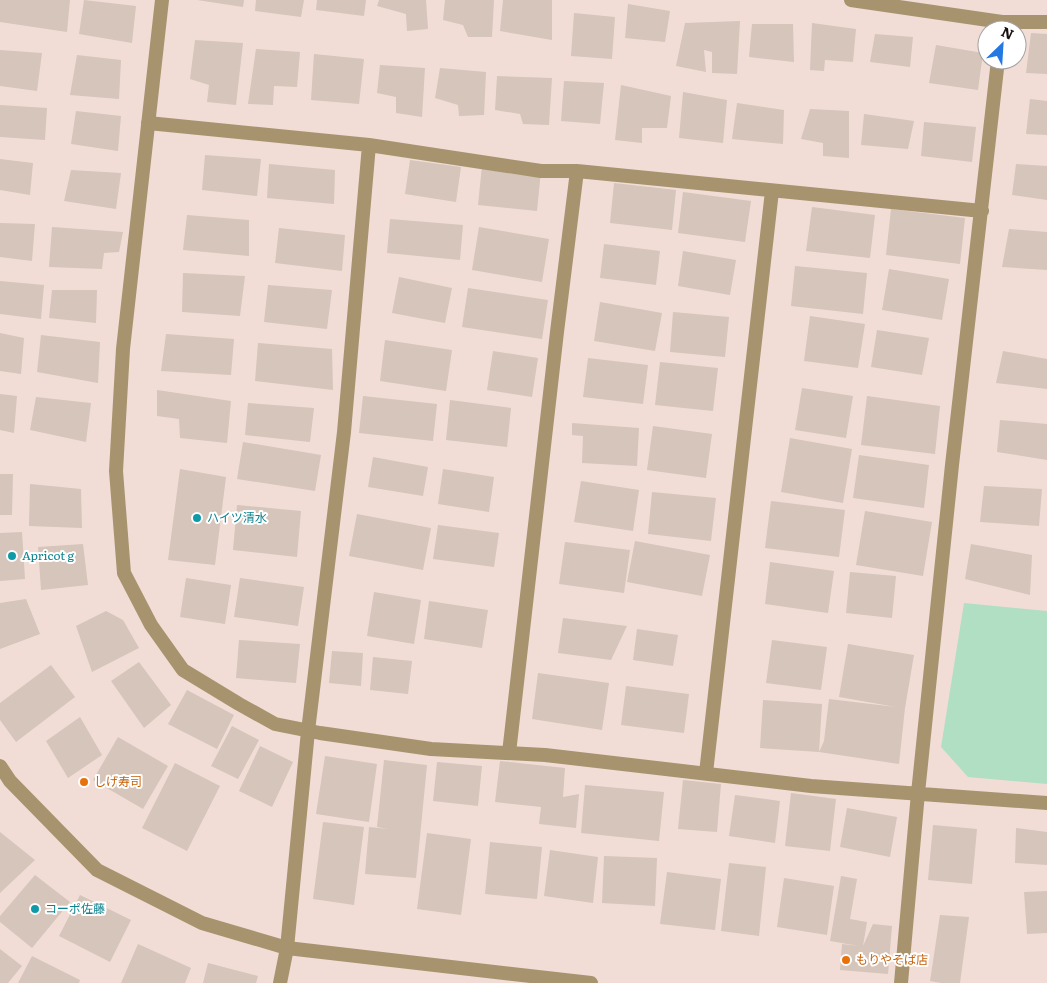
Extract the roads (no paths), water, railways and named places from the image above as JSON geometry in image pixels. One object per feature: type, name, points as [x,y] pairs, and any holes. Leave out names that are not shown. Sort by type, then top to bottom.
[{"type":"street","points":[[162,0],[124,349],[116,471],[124,573],[151,624],[184,670],[275,724],[308,731],[431,749],[545,755],[811,786],[1047,803]]},
{"type":"street","points":[[851,0],[977,22]]},
{"type":"street","points":[[1027,24],[1047,22]]},
{"type":"street","points":[[901,983],[918,793],[952,465],[997,70]]},
{"type":"street","points":[[148,123],[369,145],[541,171],[577,171],[982,211]]},
{"type":"street","points":[[280,983],[287,948],[308,731],[344,432],[369,145]]},
{"type":"street","points":[[509,753],[577,171]]},
{"type":"street","points":[[706,773],[772,191]]},
{"type":"street","points":[[0,766],[10,781],[97,870],[202,923],[287,948],[591,983]]},
{"type":"place","name":"ハイツ清水","points":[[197,518]]},
{"type":"place","name":"Apricot g","points":[[12,556]]},
{"type":"place","name":"しげ寿司","points":[[84,782]]},
{"type":"place","name":"コーポ佐藤","points":[[35,909]]},
{"type":"place","name":"もりやそば店","points":[[846,960]]}]
